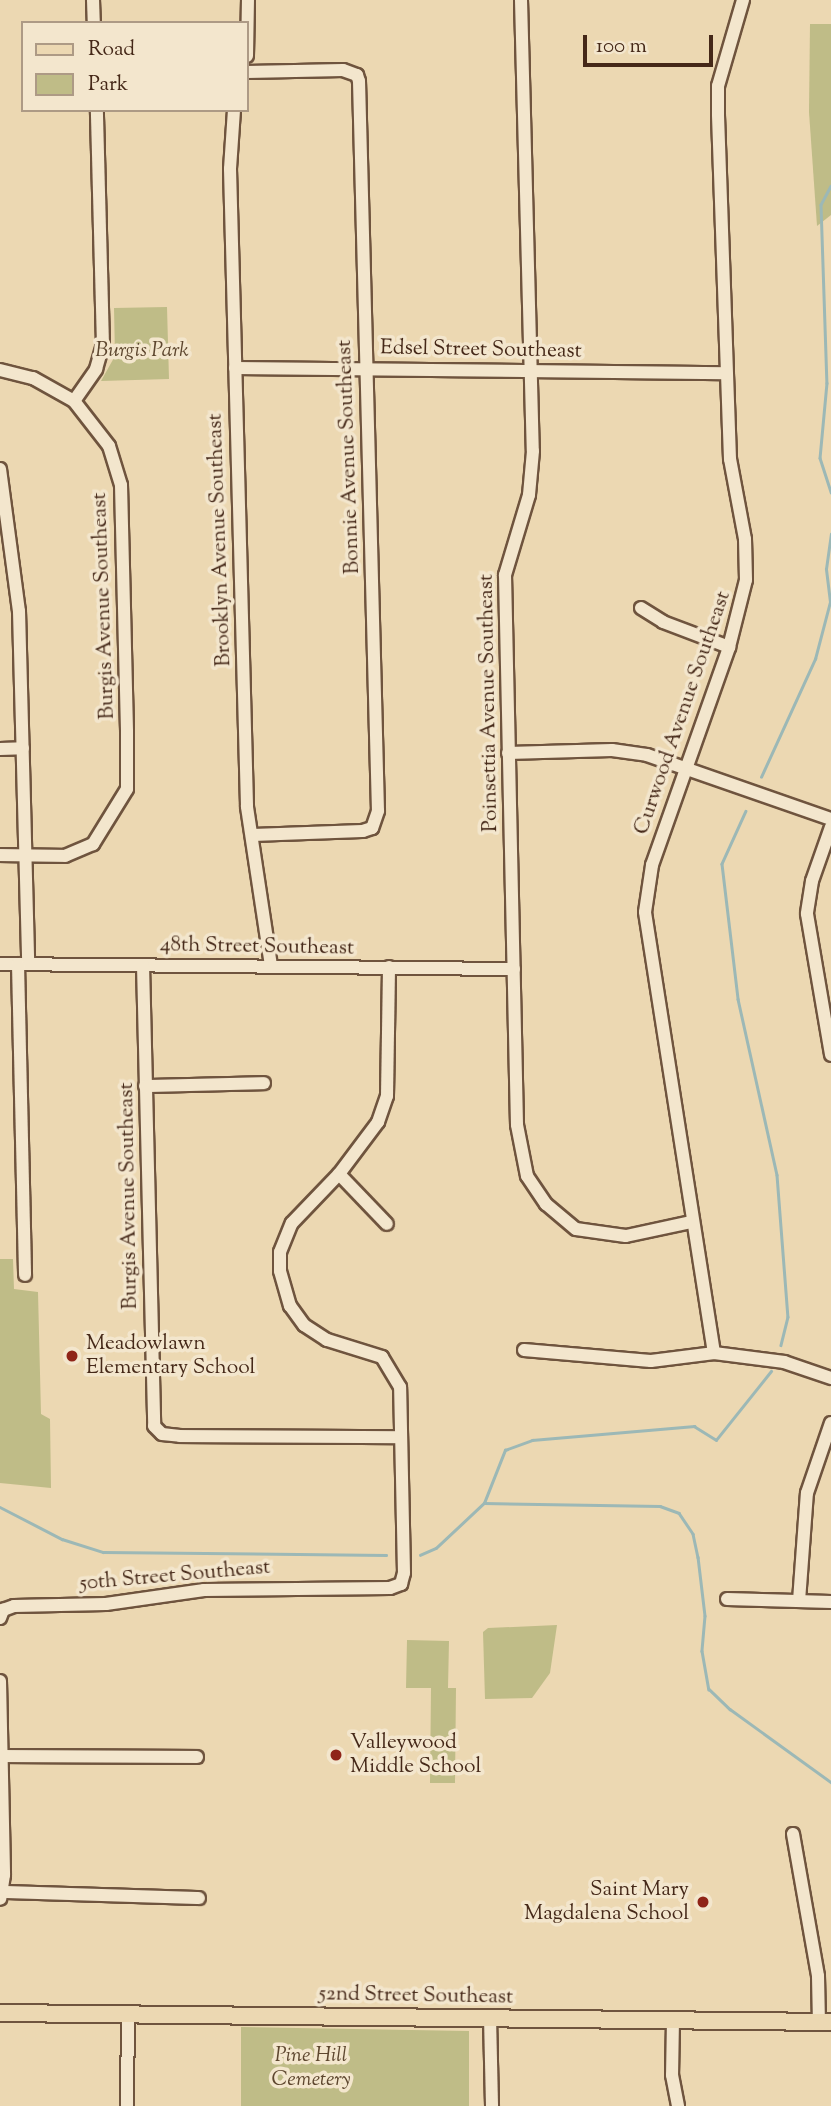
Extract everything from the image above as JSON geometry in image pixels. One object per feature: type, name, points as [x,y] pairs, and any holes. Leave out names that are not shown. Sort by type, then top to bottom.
[{"type":"main road","name":"52nd Street Southeast","points":[[0,2013],[825,2022]]},
{"type":"street","points":[[93,0],[94,21]]},
{"type":"street","points":[[248,0],[248,21]]},
{"type":"street","name":"Poinsettia Avenue Southeast","points":[[520,0],[531,371],[531,479],[505,575],[517,1125],[527,1176],[546,1204],[576,1229],[609,1236],[691,1222]]},
{"type":"street","name":"Curwood Avenue Southeast","points":[[714,1353],[691,1222],[645,912],[652,865],[742,607],[747,558],[730,459],[718,86],[743,0]]},
{"type":"street","name":"Bonnie Avenue Southeast","points":[[248,72],[343,70],[357,75],[376,822],[363,831],[252,835]]},
{"type":"street","points":[[0,370],[33,378],[74,401],[96,369],[103,345],[97,112]]},
{"type":"street","name":"Brooklyn Avenue Southeast","points":[[234,112],[230,169],[247,807],[271,966]]},
{"type":"street","name":"Edsel Street Southeast","points":[[234,368],[726,373]]},
{"type":"street","name":"Burgis Avenue Southeast","points":[[0,855],[65,856],[93,844],[109,824],[127,789],[121,485],[108,446],[74,401]]},
{"type":"street","points":[[0,469],[19,611],[26,855],[23,964],[25,1275]]},
{"type":"street","points":[[641,608],[663,622],[729,648]]},
{"type":"street","points":[[0,749],[23,748]]},
{"type":"street","points":[[508,753],[612,750],[686,767],[831,819]]},
{"type":"street","points":[[831,827],[812,881],[807,914],[831,1055]]},
{"type":"street","name":"48th Street Southeast","points":[[0,964],[514,969]]},
{"type":"street","name":"Burgis Avenue Southeast","points":[[143,965],[154,1426],[162,1434],[180,1436],[401,1437]]},
{"type":"street","points":[[389,967],[387,1096],[378,1122],[339,1174],[292,1223],[280,1252],[283,1289],[304,1325],[327,1340],[382,1357],[392,1368],[400,1387],[401,1437]]},
{"type":"street","points":[[145,1086],[264,1083]]},
{"type":"street","points":[[339,1174],[387,1224]]},
{"type":"street","points":[[524,1350],[651,1361],[714,1353],[783,1362],[831,1378]]},
{"type":"street","points":[[799,1601],[807,1493],[831,1423]]},
{"type":"street","name":"50th Street Southeast","points":[[0,1618],[3,1610],[14,1606],[106,1604],[204,1590],[390,1588],[401,1584],[401,1437]]},
{"type":"street","points":[[726,1600],[831,1602]]},
{"type":"street","points":[[0,1681],[2,1895],[199,1898]]},
{"type":"street","points":[[2,1756],[197,1756]]},
{"type":"street","points":[[793,1834],[825,2022]]},
{"type":"street","points":[[127,2106],[128,2015]]},
{"type":"street","points":[[490,2017],[492,2106]]},
{"type":"street","points":[[673,2020],[671,2075],[678,2106]]},
{"type":"green space","points":[[810,24],[831,24],[831,215],[817,226],[809,112]]},
{"type":"green space","name":"Burgis Park","points":[[167,307],[169,379],[101,381],[115,356],[114,308]]},
{"type":"green space","points":[[0,1259],[13,1259],[14,1289],[38,1292],[41,1414],[50,1419],[51,1488],[0,1483]]},
{"type":"green space","points":[[557,1625],[550,1673],[532,1698],[485,1699],[483,1632],[488,1628]]},
{"type":"green space","points":[[407,1640],[449,1641],[448,1688],[456,1688],[455,1783],[430,1783],[431,1688],[406,1688]]},
{"type":"green space","name":"Pine Hill Cemetery","points":[[241,2027],[469,2031],[469,2106],[241,2106]]},
{"type":"waterway","points":[[831,186],[821,205],[827,383],[820,458],[831,492]]},
{"type":"waterway","points":[[761,777],[815,659],[830,602],[826,569],[831,534]]},
{"type":"waterway","points":[[746,811],[722,864],[738,999],[777,1175],[788,1317],[781,1345]]},
{"type":"waterway","points":[[420,1555],[436,1548],[484,1503],[505,1450],[532,1440],[694,1426],[716,1440],[771,1371]]},
{"type":"waterway","points":[[484,1503],[660,1506],[679,1513],[693,1534],[698,1557],[705,1616],[702,1651],[709,1689],[730,1709],[831,1782]]},
{"type":"waterway","points":[[0,1507],[62,1539],[103,1552],[386,1555]]},
{"type":"place","name":"Meadowlawn Elementary School","points":[[72,1356]]},
{"type":"place","name":"Valleywood Middle School","points":[[336,1755]]},
{"type":"place","name":"Saint Mary Magdalena School","points":[[703,1902]]}]
